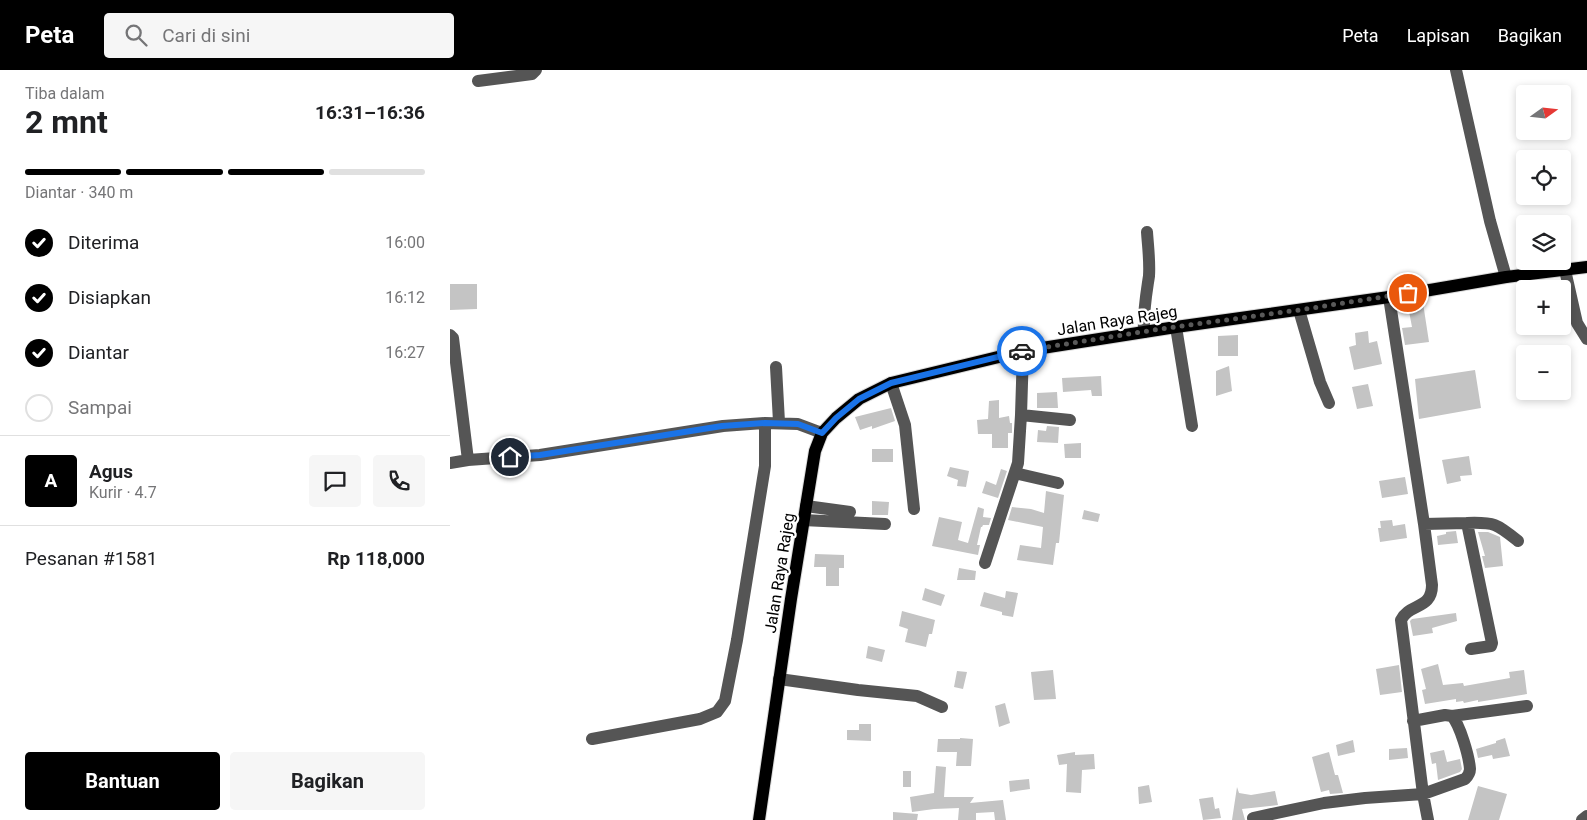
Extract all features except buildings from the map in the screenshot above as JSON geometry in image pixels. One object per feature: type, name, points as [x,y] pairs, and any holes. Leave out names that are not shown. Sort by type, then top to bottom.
[{"type":"main road","name":"Jalan Raya Rajeg","points":[[1571,269],[1587,266]]},
{"type":"main road","name":"Jalan Raya Rajeg","points":[[759,820],[803,520],[815,451],[822,433],[836,418],[859,399],[891,383],[1024,351],[1389,297],[1506,277],[1565,270]]},
{"type":"street","points":[[478,81],[532,74],[536,70]]},
{"type":"street","points":[[1456,70],[1490,221],[1506,277]]},
{"type":"street","points":[[1144,332],[1145,298],[1149,276],[1146,232]]},
{"type":"street","points":[[1565,270],[1577,323],[1587,339]]},
{"type":"street","points":[[1389,297],[1424,524],[1432,594],[1427,601],[1403,616],[1401,620],[1413,721],[1428,820]]},
{"type":"street","points":[[1299,310],[1320,382],[1329,403]]},
{"type":"street","points":[[1176,327],[1192,426]]},
{"type":"street","points":[[450,335],[453,338],[468,460]]},
{"type":"street","points":[[984,563],[1018,463],[1024,351]]},
{"type":"street","points":[[776,367],[779,422]]},
{"type":"street","points":[[891,383],[905,425],[914,510]]},
{"type":"street","points":[[1022,415],[1070,420]]},
{"type":"street","points":[[450,463],[540,455],[722,426],[779,422],[798,424],[822,433]]},
{"type":"street","points":[[592,739],[700,719],[717,712],[725,701],[737,640],[765,466],[765,423]]},
{"type":"street","points":[[1015,473],[1058,483]]},
{"type":"street","points":[[806,506],[850,512]]},
{"type":"street","points":[[803,520],[885,524]]},
{"type":"street","points":[[1424,524],[1494,524],[1518,541]]},
{"type":"street","points":[[1467,524],[1492,643],[1491,646],[1471,649]]},
{"type":"street","points":[[779,679],[917,696],[942,707]]},
{"type":"street","points":[[1413,721],[1445,715],[1452,716],[1527,706]]},
{"type":"street","points":[[1252,818],[1324,803],[1423,794],[1465,779],[1470,770],[1457,722],[1452,716]]},
{"type":"street","points":[[1582,820],[1587,816]]},
{"type":"way so far","points":[[1022,351],[1408,293]]},
{"type":"route","points":[[510,457],[540,455],[722,426],[779,422],[798,424],[822,433],[836,418],[859,399],[891,383],[1022,351]]}]
